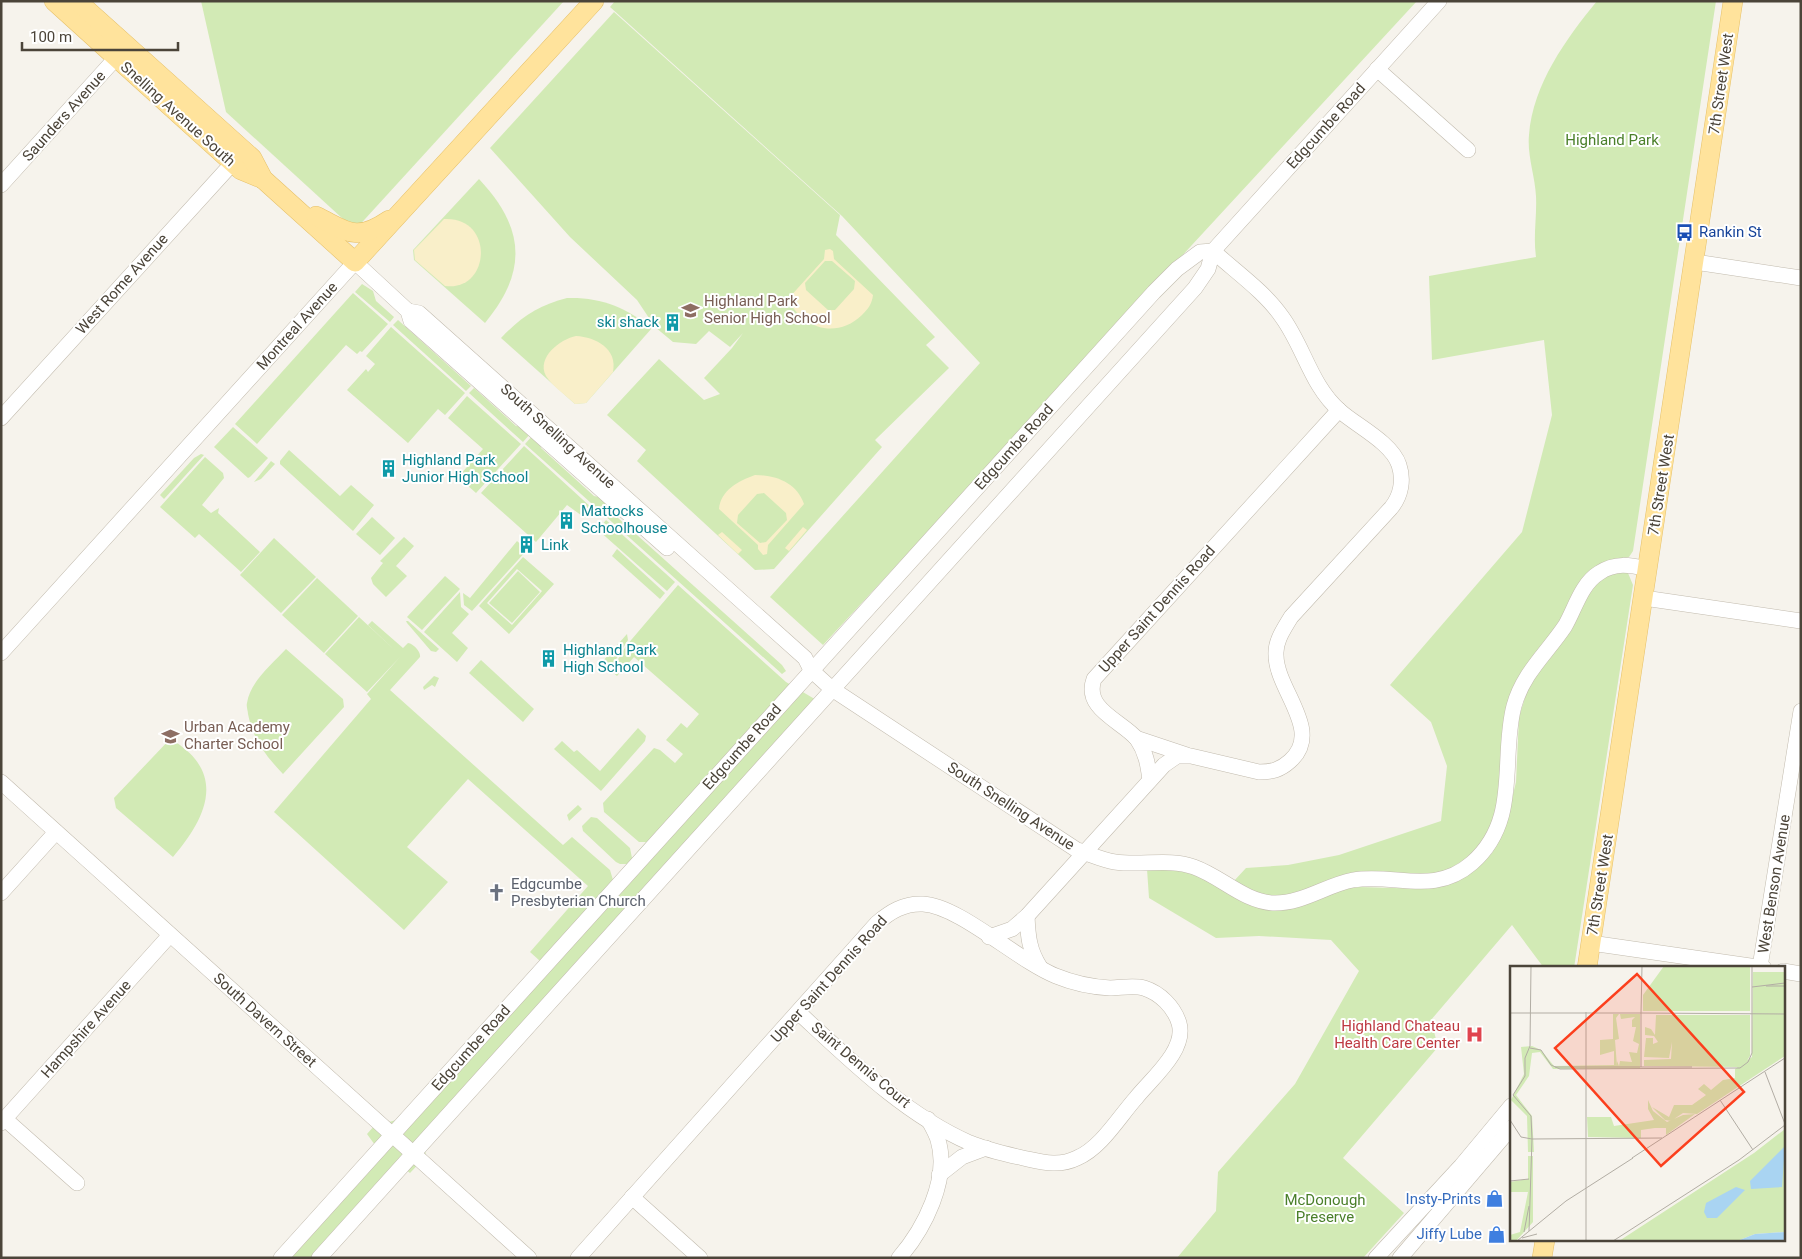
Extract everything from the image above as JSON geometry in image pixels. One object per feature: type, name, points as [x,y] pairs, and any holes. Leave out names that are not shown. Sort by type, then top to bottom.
[{"type":"main road","name":"Snelling Avenue South","points":[[54,1],[121,52],[238,157],[241,170],[263,178],[356,262]]},
{"type":"main road","name":"Snelling Avenue South","points":[[76,1],[121,52]]},
{"type":"main road","name":"Montreal Avenue","points":[[356,262],[594,1]]},
{"type":"main road","name":"7th Street West","points":[[1587,966],[1733,1]]},
{"type":"main road","points":[[295,208],[318,216],[343,231],[359,233],[387,222],[426,185]]},
{"type":"main road","points":[[1542,1258],[1545,1242]]},
{"type":"street","name":"Edgcumbe Road","points":[[319,1258],[1196,288],[1208,269],[1213,251],[1439,1]]},
{"type":"street","name":"Saunders Avenue","points":[[1,185],[121,52]]},
{"type":"street","points":[[1377,69],[1468,150]]},
{"type":"street","name":"West Rome Avenue","points":[[1,418],[238,157]]},
{"type":"street","name":"Edgcumbe Road","points":[[281,1258],[1154,292],[1177,269],[1200,252],[1213,251]]},
{"type":"street","points":[[1136,738],[1190,756],[1259,772],[1280,769],[1289,762],[1302,744],[1301,725],[1281,680],[1276,657],[1276,647],[1282,631],[1291,617],[1391,508],[1399,495],[1401,484],[1399,464],[1388,448],[1339,410],[1324,393],[1310,371],[1281,315],[1213,251]]},
{"type":"street","name":"South Snelling Avenue","points":[[356,262],[408,311],[411,321],[798,666],[811,670],[832,689],[1067,845],[1116,862],[1182,864],[1216,877],[1248,897],[1275,903],[1294,901],[1332,886],[1354,880],[1379,879],[1422,883],[1453,875],[1480,855],[1498,825],[1508,779],[1510,732],[1514,706],[1532,668],[1563,628],[1584,589],[1597,574],[1610,567],[1623,565],[1648,569]]},
{"type":"street","name":"Montreal Avenue","points":[[1,652],[356,262]]},
{"type":"street","points":[[1695,262],[1801,278]]},
{"type":"street","name":"Upper Saint Dennis Road","points":[[1150,780],[1145,752],[1136,738],[1097,705],[1094,699],[1092,684],[1097,674],[1339,410]]},
{"type":"street","points":[[1644,598],[1801,621]]},
{"type":"street","name":"West Benson Avenue","points":[[1762,966],[1801,711]]},
{"type":"street","points":[[989,937],[1012,929],[1027,916],[1164,765],[1177,756],[1190,756]]},
{"type":"street","name":"South Davern Street","points":[[1,782],[529,1258]]},
{"type":"street","points":[[1,893],[56,832]]},
{"type":"street","name":"Upper Saint Dennis Road","points":[[578,1258],[877,923],[899,908],[921,904],[932,905],[951,913],[1042,970]]},
{"type":"street","points":[[1027,916],[1031,952],[1042,970]]},
{"type":"street","name":"Hampshire Avenue","points":[[3,1121],[170,934]]},
{"type":"street","points":[[1591,943],[1748,966]]},
{"type":"street","name":"Saint Dennis Court","points":[[798,1012],[867,1074],[950,1132],[986,1148],[1056,1164],[1078,1158],[1094,1147],[1168,1060],[1177,1044],[1180,1025],[1170,1005],[1144,988],[1089,985],[1042,970]]},
{"type":"street","points":[[1784,971],[1801,974]]},
{"type":"street","points":[[1376,1258],[1461,1166],[1510,1107]]},
{"type":"street","points":[[899,1258],[927,1219],[939,1176],[938,1141],[928,1118]]},
{"type":"street","points":[[3,1121],[77,1183]]},
{"type":"street","points":[[1400,1258],[1510,1129]]},
{"type":"street","points":[[939,1176],[962,1157],[986,1148]]},
{"type":"street","points":[[632,1197],[700,1258]]},
{"type":"green space","points":[[201,1],[564,1],[355,230],[226,112]]},
{"type":"green space","points":[[615,1],[1417,1],[823,645],[770,597],[980,363],[842,216],[610,7]]},
{"type":"green space","name":"Highland Park","points":[[1597,1],[1716,1],[1633,551],[1629,557],[1611,561],[1527,665],[1502,786],[1489,833],[1471,856],[1442,873],[1287,897],[1262,896],[1233,882],[1246,868],[1288,865],[1339,855],[1441,821],[1447,766],[1431,722],[1390,685],[1522,532],[1552,415],[1544,340],[1432,360],[1429,276],[1536,257],[1536,196],[1529,143],[1532,116],[1544,80],[1553,63]]},
{"type":"green space","name":"Highland Park Senior High School","points":[[614,12],[840,215],[836,235],[935,337],[926,345],[949,368],[875,440],[882,447],[774,569],[755,570],[637,461],[646,450],[607,415],[659,359],[704,400],[720,394],[704,378],[732,348],[743,333],[730,347],[709,331],[696,344],[673,342],[655,327],[637,300],[570,237],[490,148]]},
{"type":"green space","points":[[479,179],[494,197],[505,215],[512,232],[515,250],[514,268],[509,285],[499,304],[485,323],[414,260],[413,250]]},
{"type":"green space","points":[[362,284],[373,291],[376,301],[394,317],[390,322],[355,292]]},
{"type":"green space","points":[[353,293],[388,324],[362,352],[360,351],[357,354],[346,345],[257,444],[235,424]]},
{"type":"green space","points":[[567,298],[591,299],[612,305],[632,314],[652,328],[586,403],[575,404],[501,338],[516,324],[539,308]]},
{"type":"green space","points":[[398,320],[471,386],[466,391],[393,325]]},
{"type":"green space","points":[[391,327],[465,393],[445,415],[438,409],[408,443],[347,390],[366,369],[368,372],[375,364],[366,356]]},
{"type":"green space","points":[[474,388],[516,426],[525,427],[531,433],[523,442],[469,393]]},
{"type":"green space","points":[[467,396],[521,444],[476,493],[458,477],[483,449],[448,418]]},
{"type":"green space","points":[[233,427],[268,458],[248,478],[214,447]]},
{"type":"green space","points":[[533,435],[539,440],[541,448],[594,496],[603,498],[608,502],[600,511],[525,444]]},
{"type":"green space","points":[[524,446],[593,509],[585,518],[567,505],[536,542],[481,493]]},
{"type":"green space","points":[[289,450],[340,496],[351,485],[374,505],[353,531],[280,464],[280,461]]},
{"type":"green space","points":[[201,454],[204,455],[164,499],[160,495],[194,458]]},
{"type":"green space","points":[[205,457],[223,473],[224,478],[202,505],[211,513],[219,508],[218,513],[260,552],[241,572],[199,534],[195,538],[160,507]]},
{"type":"green space","points":[[271,461],[275,464],[261,479],[254,482]]},
{"type":"green space","points":[[611,505],[616,509],[618,518],[782,665],[786,671],[782,674],[603,514]]},
{"type":"green space","points":[[372,517],[395,538],[380,555],[356,534]]},
{"type":"green space","points":[[606,520],[675,582],[667,591],[598,530]]},
{"type":"green space","points":[[404,537],[414,546],[396,566],[407,576],[386,597],[373,584],[371,578],[383,563],[380,561]]},
{"type":"green space","points":[[274,538],[316,577],[281,613],[240,575]]},
{"type":"green space","points":[[517,541],[527,550],[472,611],[464,605],[463,593],[470,598]]},
{"type":"green space","points":[[617,549],[665,593],[660,599],[612,556]]},
{"type":"green space","points":[[523,557],[554,584],[509,634],[479,606]],"holes":[[[517,569],[542,591],[512,625],[487,603]]]},
{"type":"green space","points":[[518,571],[540,592],[512,623],[489,603]]},
{"type":"green space","name":"McDonough Preserve","points":[[1617,571],[1628,573],[1633,585],[1574,966],[1543,966],[1512,925],[1431,1020],[1438,1047],[1343,1158],[1404,1213],[1363,1258],[1177,1258],[1216,1211],[1218,1172],[1295,1084],[1359,971],[1331,940],[1259,936],[1216,938],[1149,898],[1147,869],[1184,871],[1201,876],[1239,900],[1359,887],[1429,889],[1454,883],[1470,874],[1492,853],[1505,827],[1516,782],[1519,717],[1529,685],[1597,582]]},
{"type":"green space","points":[[445,576],[460,589],[422,630],[407,617]]},
{"type":"green space","points":[[317,578],[358,616],[324,653],[282,615]]},
{"type":"green space","points":[[678,585],[786,682],[823,704],[425,1150],[426,1156],[410,1173],[406,1170],[326,1258],[274,1258],[375,1145],[367,1134],[382,1117],[389,1122],[396,1120],[540,961],[530,952],[588,886],[468,779],[407,847],[448,882],[404,930],[274,812],[371,699],[367,694],[400,657],[367,692],[325,654],[359,617],[399,654],[368,625],[372,621],[403,648],[408,643],[415,647],[420,657],[390,690],[563,845],[572,837],[610,870],[613,880],[627,864],[616,862],[583,831],[582,826],[591,817],[597,818],[630,848],[632,858],[646,842],[639,842],[604,812],[603,803],[654,748],[660,750],[675,763],[683,754],[666,740],[681,723],[687,728],[699,714],[634,657],[617,676],[611,671],[626,646]]},
{"type":"green space","points":[[460,592],[461,607],[469,614],[452,633],[468,648],[457,662],[424,632]]},
{"type":"green space","points":[[406,621],[439,649],[436,652],[431,651],[407,623]]},
{"type":"green space","points":[[627,634],[628,640],[610,669],[602,662]]},
{"type":"green space","points":[[286,649],[343,699],[344,707],[283,774],[257,740],[250,723],[247,704],[252,688],[268,667]]},
{"type":"green space","points":[[481,660],[534,709],[523,722],[469,673]]},
{"type":"green space","points":[[434,676],[439,678],[435,687],[432,685],[424,690],[423,687]]},
{"type":"green space","points":[[638,728],[646,736],[645,741],[601,791],[554,749],[562,741],[574,752],[577,750],[600,771]]},
{"type":"green space","points":[[171,738],[195,759],[203,772],[206,785],[206,798],[197,823],[173,857],[116,808],[114,798]]},
{"type":"green space","points":[[578,805],[582,809],[569,821],[567,815]]},
{"type":"sand","points":[[444,219],[461,221],[472,229],[479,240],[481,254],[478,267],[471,278],[460,285],[445,286],[415,260],[414,250]]},
{"type":"sand","points":[[830,249],[833,251],[834,259],[873,295],[872,301],[862,315],[852,323],[831,329],[820,327],[802,317],[788,299],[824,259],[825,250]],"holes":[[[825,261],[832,261],[855,281],[854,289],[835,310],[828,310],[806,290],[805,283]]]},
{"type":"sand","points":[[576,336],[591,339],[604,346],[609,351],[614,364],[613,372],[586,403],[575,404],[546,376],[544,362],[557,345]]},
{"type":"sand","points":[[763,475],[785,482],[796,491],[804,504],[768,545],[767,554],[763,555],[758,549],[758,545],[719,509],[720,502],[727,491],[749,477]],"holes":[[[764,493],[786,513],[787,520],[766,542],[760,543],[737,523],[738,515],[757,494]]]},
{"type":"sand","points":[[803,527],[807,530],[789,551],[785,548]]},
{"type":"sand","points":[[722,532],[742,550],[738,554],[718,535]]},
{"type":"place","name":"Rankin St","points":[[1685,232]]},
{"type":"place","name":"Highland Park Senior High School","points":[[690,310]]},
{"type":"place","name":"ski shack","points":[[673,322]]},
{"type":"place","name":"Highland Park Junior High School","points":[[388,469]]},
{"type":"place","name":"Mattocks Schoolhouse","points":[[567,520]]},
{"type":"place","name":"Link","points":[[527,545]]},
{"type":"place","name":"Highland Park High School","points":[[549,659]]},
{"type":"place","name":"Urban Academy Charter School","points":[[170,736]]},
{"type":"place","name":"Edgcumbe Presbyterian Church","points":[[497,893]]},
{"type":"place","name":"Highland Chateau Health Care Center","points":[[1474,1035]]},
{"type":"place","name":"Insty-Prints","points":[[1495,1199]]},
{"type":"place","name":"Jiffy Lube","points":[[1496,1234]]}]
